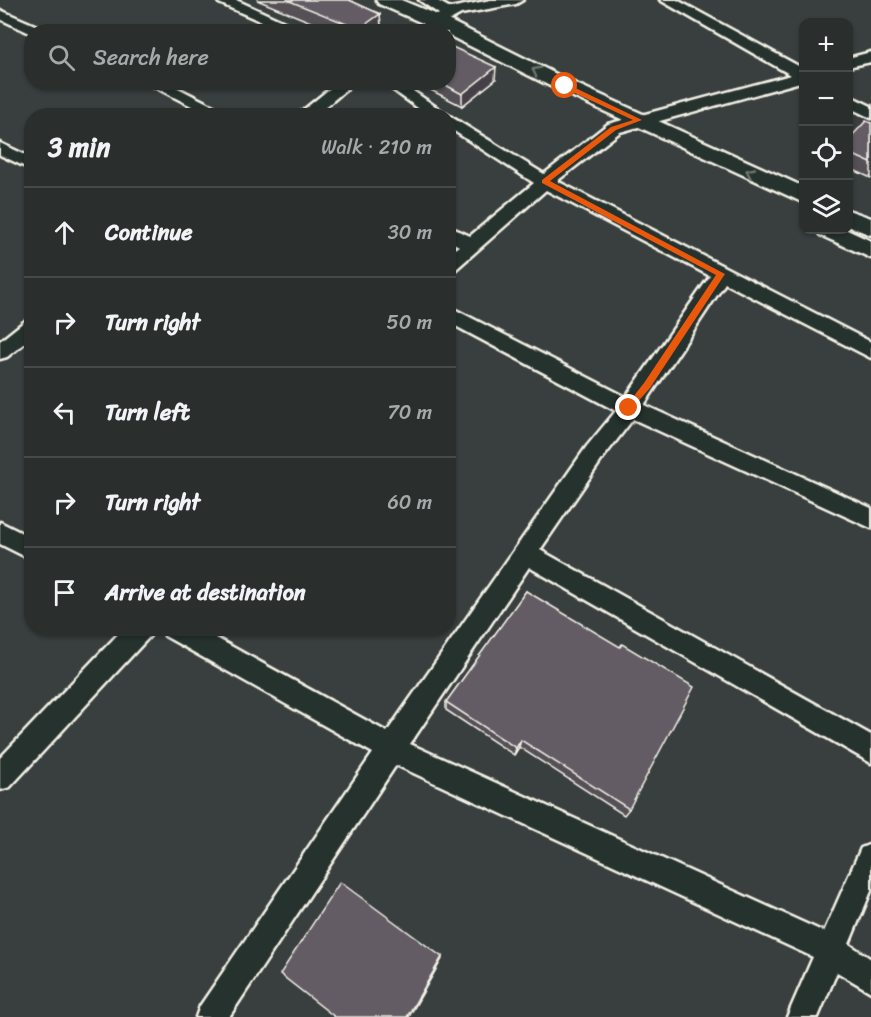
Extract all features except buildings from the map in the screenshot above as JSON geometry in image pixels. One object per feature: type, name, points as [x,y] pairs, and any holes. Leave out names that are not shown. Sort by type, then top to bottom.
[{"type":"street","points":[[224,0],[280,24]]},
{"type":"street","points":[[426,0],[443,18]]},
{"type":"street","points":[[431,24],[457,10],[516,0]]},
{"type":"street","points":[[667,0],[799,73]]},
{"type":"street","points":[[379,7],[443,18],[455,24]]},
{"type":"street","points":[[379,7],[403,24]]},
{"type":"street","points":[[0,14],[24,25]]},
{"type":"street","points":[[456,25],[798,205]]},
{"type":"street","points":[[456,52],[614,128],[798,205]]},
{"type":"street","points":[[853,62],[871,57]]},
{"type":"street","points":[[456,258],[545,182],[614,128],[799,77]]},
{"type":"street","points":[[169,90],[208,108]]},
{"type":"street","points":[[314,108],[338,90]]},
{"type":"street","points":[[401,90],[429,108]]},
{"type":"street","points":[[853,102],[871,113]]},
{"type":"street","points":[[456,125],[545,182],[871,351]]},
{"type":"street","points":[[0,148],[24,161]]},
{"type":"street","points":[[853,219],[871,227]]},
{"type":"street","points":[[837,234],[871,250]]},
{"type":"street","points":[[456,236],[472,244]]},
{"type":"street","points":[[219,1014],[391,749],[595,452],[647,386],[721,274]]},
{"type":"street","points":[[456,317],[629,408],[871,518]]},
{"type":"street","points":[[5,340],[24,330]]},
{"type":"street","points":[[0,532],[24,546]]},
{"type":"street","points":[[525,553],[871,750]]},
{"type":"street","points":[[0,777],[133,636]]},
{"type":"street","points":[[188,636],[391,749],[831,950],[871,977]]},
{"type":"street","points":[[802,1017],[871,858]]},
{"type":"route","points":[[565,86],[639,120],[614,128],[545,182],[721,274],[647,386],[629,408]]}]
